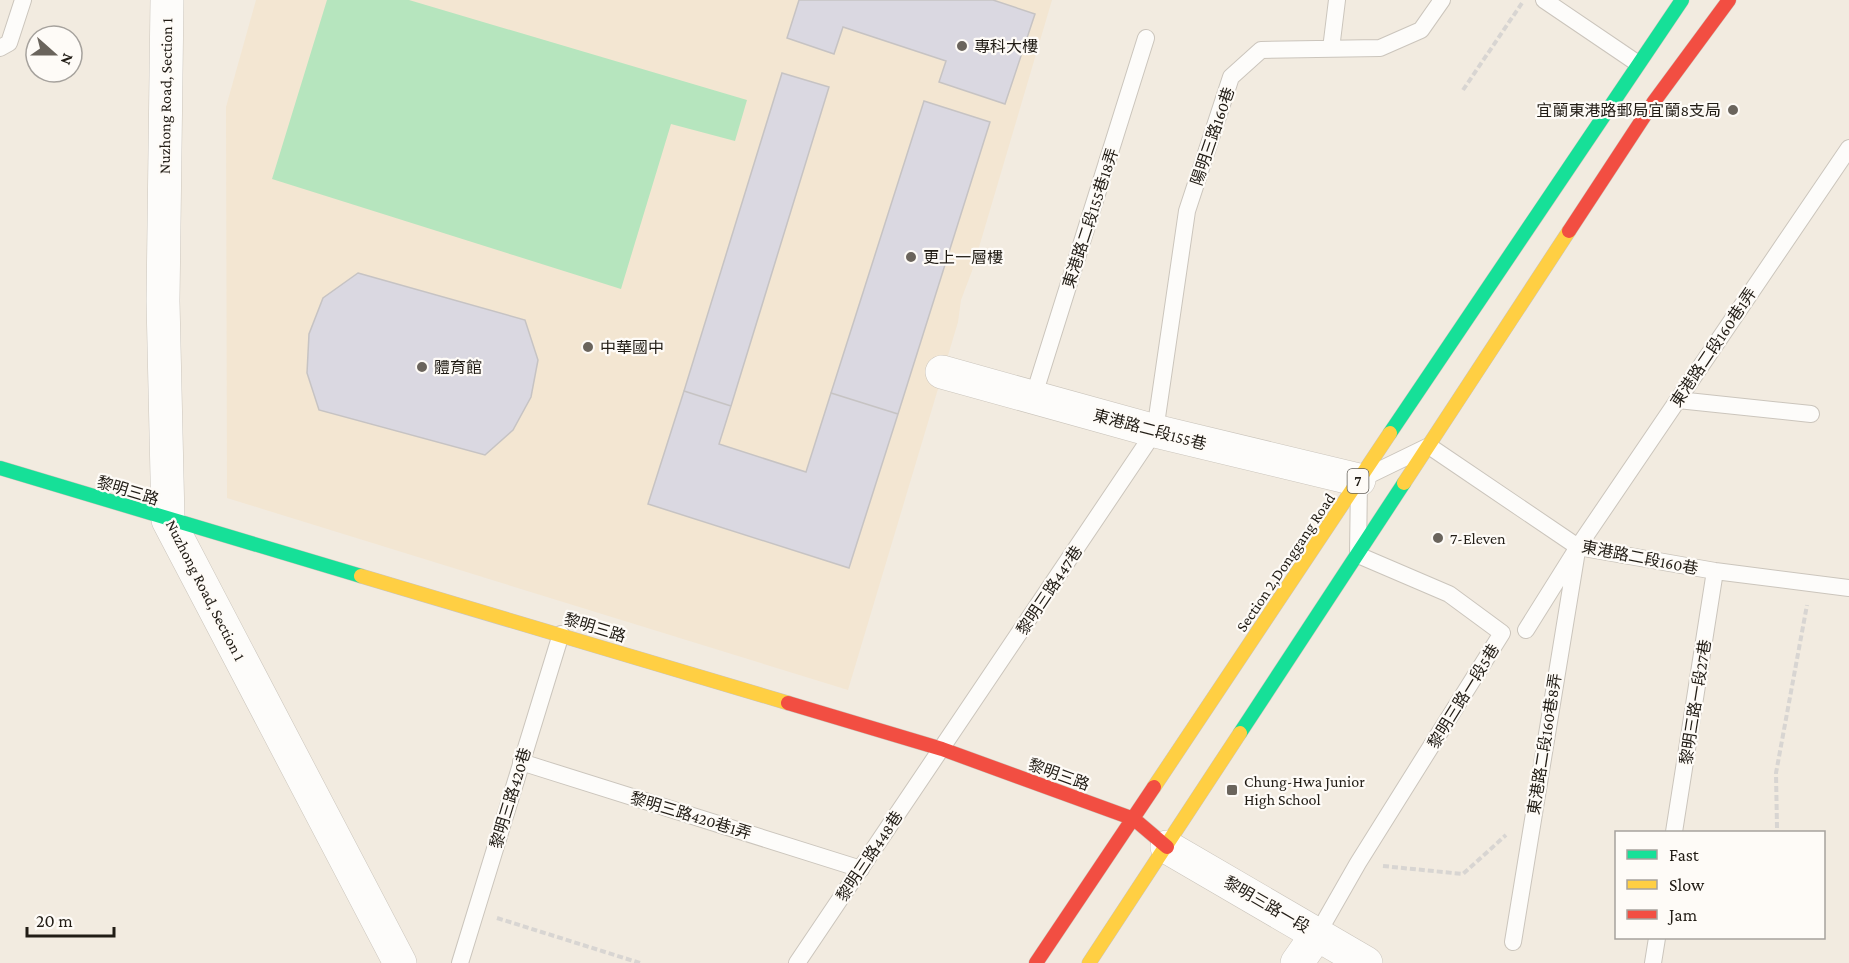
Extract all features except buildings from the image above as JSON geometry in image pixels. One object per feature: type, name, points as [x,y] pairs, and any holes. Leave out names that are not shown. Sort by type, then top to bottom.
[{"type":"main road","name":"Section 2,Donggang Road","points":[[1036,963],[1637,63],[1682,0]]},
{"type":"main road","points":[[1089,963],[1653,103],[1729,0]]},
{"type":"main road","name":"黎明三路","points":[[0,468],[168,520],[561,634],[942,749],[1134,819],[1167,847]]},
{"type":"street","name":"Nuzhong Road, Section 1","points":[[167,0],[163,301],[168,520],[400,963]]},
{"type":"street","name":"東港路二段155巷","points":[[942,372],[1155,431],[1359,480]]},
{"type":"street","name":"黎明三路一段","points":[[1167,847],[1366,963]]},
{"type":"street","points":[[1297,963],[1318,933]]},
{"type":"lane","points":[[0,48],[9,43],[23,0]]},
{"type":"lane","points":[[1331,49],[1337,0]]},
{"type":"lane","name":"陽明三路160巷","points":[[1155,431],[1186,211],[1232,77],[1260,50],[1380,48],[1421,30],[1442,0]]},
{"type":"lane","points":[[1544,0],[1637,63]]},
{"type":"lane","name":"東港路二段155巷18弄","points":[[1033,398],[1146,38]]},
{"type":"lane","name":"東港路二段160巷1弄","points":[[1526,630],[1578,547],[1849,148]]},
{"type":"lane","points":[[1678,400],[1811,414]]},
{"type":"lane","name":"黎明三路447巷","points":[[942,749],[1155,431]]},
{"type":"lane","points":[[1358,555],[1359,480],[1430,446]]},
{"type":"lane","name":"東港路二段160巷","points":[[1430,446],[1578,547],[1715,571],[1849,588]]},
{"type":"lane","name":"東港路二段160巷8弄","points":[[1513,942],[1578,547]]},
{"type":"lane","name":"黎明三路一段5巷","points":[[1318,933],[1358,863],[1502,633],[1449,594],[1358,555]]},
{"type":"lane","name":"黎明三路一段27巷","points":[[1674,831],[1715,571]]},
{"type":"lane","name":"黎明三路420巷","points":[[460,963],[561,634]]},
{"type":"lane","name":"黎明三路448巷","points":[[797,963],[942,749]]},
{"type":"lane","name":"黎明三路420巷1弄","points":[[521,762],[861,869]]},
{"type":"lane","points":[[1653,963],[1657,939]]},
{"type":"path","points":[[1463,90],[1524,0]]},
{"type":"path","points":[[1777,828],[1776,773],[1811,584]]},
{"type":"path","points":[[1358,863],[1463,874],[1533,810]]},
{"type":"path","points":[[476,912],[640,963]]},
{"type":"shaded area","name":"中華國中","points":[[256,0],[1052,0],[972,271],[961,300],[958,322],[848,690],[227,498],[226,107]]},
{"type":"green space","points":[[327,0],[409,0],[747,100],[735,141],[671,124],[621,289],[272,179]]},
{"type":"traffic: fast","points":[[1390,433],[1682,0]]},
{"type":"traffic: fast","points":[[0,468],[361,576]]},
{"type":"traffic: fast","points":[[1240,733],[1404,483]]},
{"type":"traffic: slow","points":[[1404,483],[1569,231]]},
{"type":"traffic: slow","points":[[1154,787],[1390,433]]},
{"type":"traffic: slow","points":[[361,576],[788,703]]},
{"type":"traffic: slow","points":[[1089,963],[1240,733]]},
{"type":"traffic: jam","points":[[1569,231],[1653,103],[1729,0]]},
{"type":"traffic: jam","points":[[788,703],[942,749],[1134,819],[1167,847]]},
{"type":"traffic: jam","points":[[1036,963],[1154,787]]},
{"type":"place","name":"專科大樓","points":[[962,46]]},
{"type":"place","name":"宜蘭東港路郵局宜蘭8支局","points":[[1733,110]]},
{"type":"place","name":"更上一層樓","points":[[911,257]]},
{"type":"place","name":"中華國中","points":[[588,347]]},
{"type":"place","name":"體育館","points":[[422,367]]},
{"type":"place","name":"7-Eleven","points":[[1438,538]]},
{"type":"place","name":"Chung-Hwa Junior High School","points":[[1232,790]]}]
